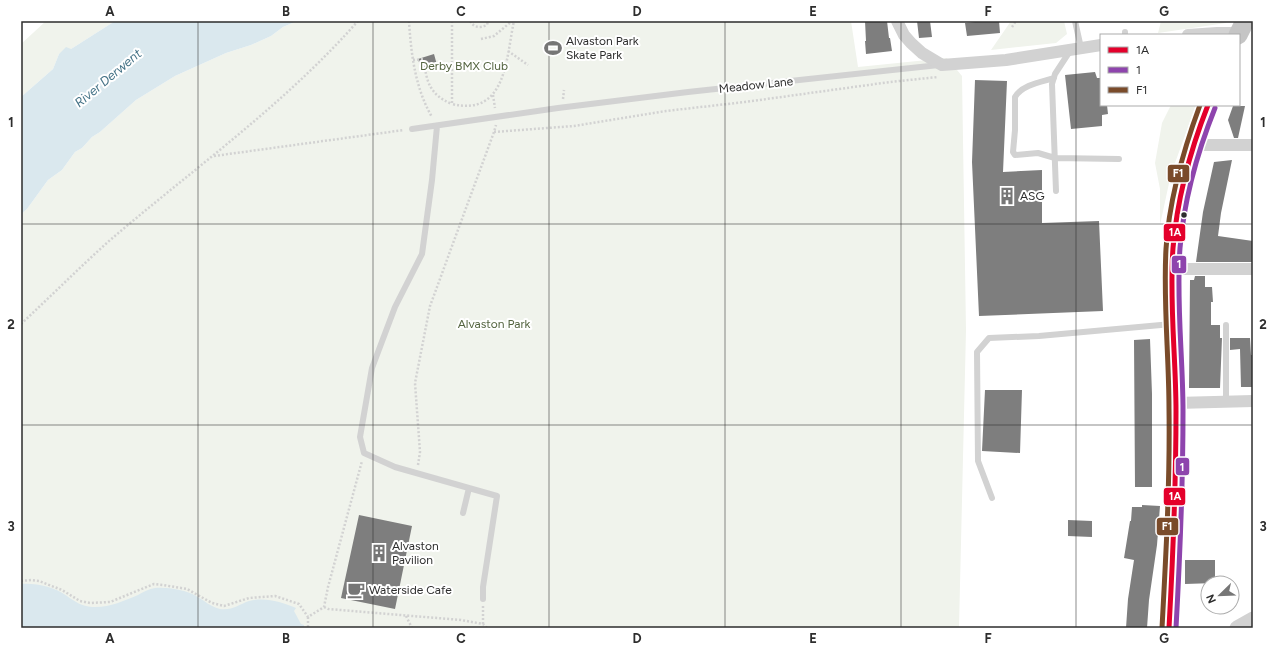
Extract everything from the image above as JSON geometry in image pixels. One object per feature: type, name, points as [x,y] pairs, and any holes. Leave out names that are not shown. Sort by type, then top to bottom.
[{"type":"main road","points":[[1169,628],[1173,553],[1176,403],[1172,269],[1178,210],[1194,145],[1208,106]]},
{"type":"street","points":[[897,21],[904,35],[911,43],[944,70]]},
{"type":"street","points":[[1202,34],[1241,30]]},
{"type":"street","name":"Meadow Lane","points":[[944,70],[1100,45]]},
{"type":"street","points":[[1194,145],[1253,145]]},
{"type":"street","points":[[1172,269],[1253,270]]},
{"type":"street","points":[[1176,403],[1253,401]]},
{"type":"street","points":[[1237,628],[1253,618]]},
{"type":"lane","points":[[1056,191],[1052,84],[1055,74],[1076,49],[1076,21]]},
{"type":"lane","name":"Meadow Lane","points":[[412,129],[558,108],[688,92],[944,70]]},
{"type":"lane","points":[[1054,78],[1025,88],[1018,92],[1015,97],[1013,152],[1015,155],[1038,153],[1055,158],[1119,159]]},
{"type":"lane","points":[[437,126],[432,180],[422,254],[395,307],[372,368],[360,437],[364,453],[395,467],[496,496],[483,587],[483,599]]},
{"type":"lane","points":[[992,498],[978,461],[977,352],[988,338],[1039,336],[1174,324]]},
{"type":"lane","points":[[1226,325],[1226,402]]},
{"type":"lane","points":[[463,513],[469,488]]},
{"type":"path","points":[[21,324],[109,241],[214,156],[292,87],[333,49],[358,21]]},
{"type":"path","points":[[409,21],[413,60],[424,101],[437,126]]},
{"type":"path","points":[[452,21],[452,104]]},
{"type":"path","points":[[470,21],[475,26],[480,28],[487,25],[488,21]]},
{"type":"path","points":[[413,60],[424,59],[425,72],[436,95],[442,100],[452,104],[470,106],[481,103],[494,95],[504,75],[513,21]]},
{"type":"path","points":[[481,39],[494,36],[513,21]]},
{"type":"path","points":[[1012,27],[1016,21]]},
{"type":"path","points":[[508,51],[528,65]]},
{"type":"path","points":[[494,132],[574,126],[666,111],[890,82],[944,70]]},
{"type":"path","points":[[417,473],[420,452],[415,383],[430,306],[494,132],[497,117]]},
{"type":"path","points":[[214,156],[412,129]]},
{"type":"path","points":[[308,617],[324,607],[328,586],[364,453]]},
{"type":"path","points":[[21,580],[40,581],[62,590],[80,600],[101,604],[110,602],[154,584],[163,584],[187,589],[212,603],[224,606],[249,598],[275,596],[299,604],[308,617],[308,628]]},
{"type":"path","points":[[483,599],[483,624]]},
{"type":"path","points":[[324,607],[328,609],[461,620],[483,624],[487,628]]},
{"type":"path","points":[[406,616],[412,628]]},
{"type":"green space","points":[[46,21],[115,21],[71,49],[59,54],[53,69],[21,97],[21,44]]},
{"type":"green space","name":"Alvaston Park","points":[[297,21],[851,21],[858,67],[947,58],[962,76],[966,330],[959,628],[21,628],[21,214],[27,209],[48,180],[62,170],[75,152],[82,148],[92,137],[100,132],[136,100],[175,76],[226,53],[251,45],[271,36],[283,27]]},
{"type":"green space","points":[[1011,21],[1064,21],[1067,34],[1056,43],[991,50]]},
{"type":"green space","points":[[1161,21],[1227,21],[1226,23],[1158,33]]},
{"type":"green space","points":[[1170,106],[1196,106],[1171,174],[1160,225],[1160,189],[1155,163],[1162,123]]},
{"type":"water","name":"River Derwent","points":[[115,21],[297,21],[283,27],[271,36],[251,45],[226,53],[175,76],[136,100],[100,132],[92,137],[82,148],[75,152],[62,170],[48,180],[27,209],[21,214],[21,97],[53,69],[59,54],[66,47],[71,49]]},
{"type":"water","points":[[21,584],[33,584],[51,588],[85,606],[92,607],[116,604],[155,588],[177,589],[187,592],[220,609],[232,608],[255,600],[273,601],[296,608],[294,611],[301,624],[304,625],[304,628],[21,628]]},
{"type":"building","points":[[865,21],[887,21],[892,51],[866,54]]},
{"type":"building","points":[[917,21],[930,21],[932,37],[919,38]]},
{"type":"building","points":[[999,21],[1000,33],[967,36],[965,23]]},
{"type":"building","points":[[434,54],[437,65],[421,69],[418,59]]},
{"type":"building","points":[[1095,72],[1097,78],[1100,78],[1100,106],[1107,106],[1108,114],[1102,115],[1102,126],[1071,129],[1065,75]]},
{"type":"building","name":"ASG","points":[[975,80],[1007,81],[1003,172],[1042,170],[1042,223],[1099,221],[1103,311],[979,316],[972,162]]},
{"type":"building","points":[[1233,106],[1245,106],[1238,138],[1234,138],[1228,120]]},
{"type":"building","points":[[1232,160],[1221,213],[1218,236],[1253,241],[1253,262],[1196,262],[1203,212],[1214,162]]},
{"type":"building","points":[[1195,276],[1205,276],[1205,287],[1212,287],[1213,302],[1211,302],[1211,325],[1220,325],[1220,338],[1222,338],[1220,388],[1189,388],[1190,280],[1194,280]]},
{"type":"building","points":[[1230,338],[1250,338],[1251,355],[1253,355],[1253,387],[1241,387],[1240,349],[1230,350]]},
{"type":"building","points":[[1150,339],[1152,394],[1152,487],[1135,487],[1134,340]]},
{"type":"building","points":[[985,390],[1022,390],[1020,453],[982,451]]},
{"type":"building","points":[[1142,505],[1160,506],[1147,628],[1126,628],[1128,599],[1134,560],[1124,558],[1132,507],[1142,507]]},
{"type":"building","name":"Alvaston Pavilion","points":[[359,515],[412,526],[395,609],[341,598]]},
{"type":"building","points":[[1068,520],[1092,521],[1092,537],[1068,536]]},
{"type":"building","points":[[1185,560],[1215,560],[1215,575],[1200,575],[1200,584],[1185,584]]},
{"type":"transit line","name":"F1","points":[[1162,628],[1169,464],[1169,389],[1165,289],[1166,249],[1170,212],[1178,176],[1200,106]]},
{"type":"transit line","name":"1A","points":[[1169,628],[1176,438],[1176,391],[1172,309],[1173,248],[1185,175],[1208,106]]},
{"type":"transit line","name":"1","points":[[1176,628],[1183,438],[1183,391],[1179,309],[1180,248],[1192,176],[1202,142],[1215,108]]},
{"type":"place","name":"Alvaston Park Skate Park","points":[[553,48]]},
{"type":"place","name":"ASG","points":[[1007,196]]},
{"type":"place","name":"Alvaston Pavilion","points":[[379,553]]},
{"type":"place","name":"Waterside Cafe","points":[[356,590]]},
{"type":"park label","name":"Derby BMX Club","points":[[464,66]]}]
